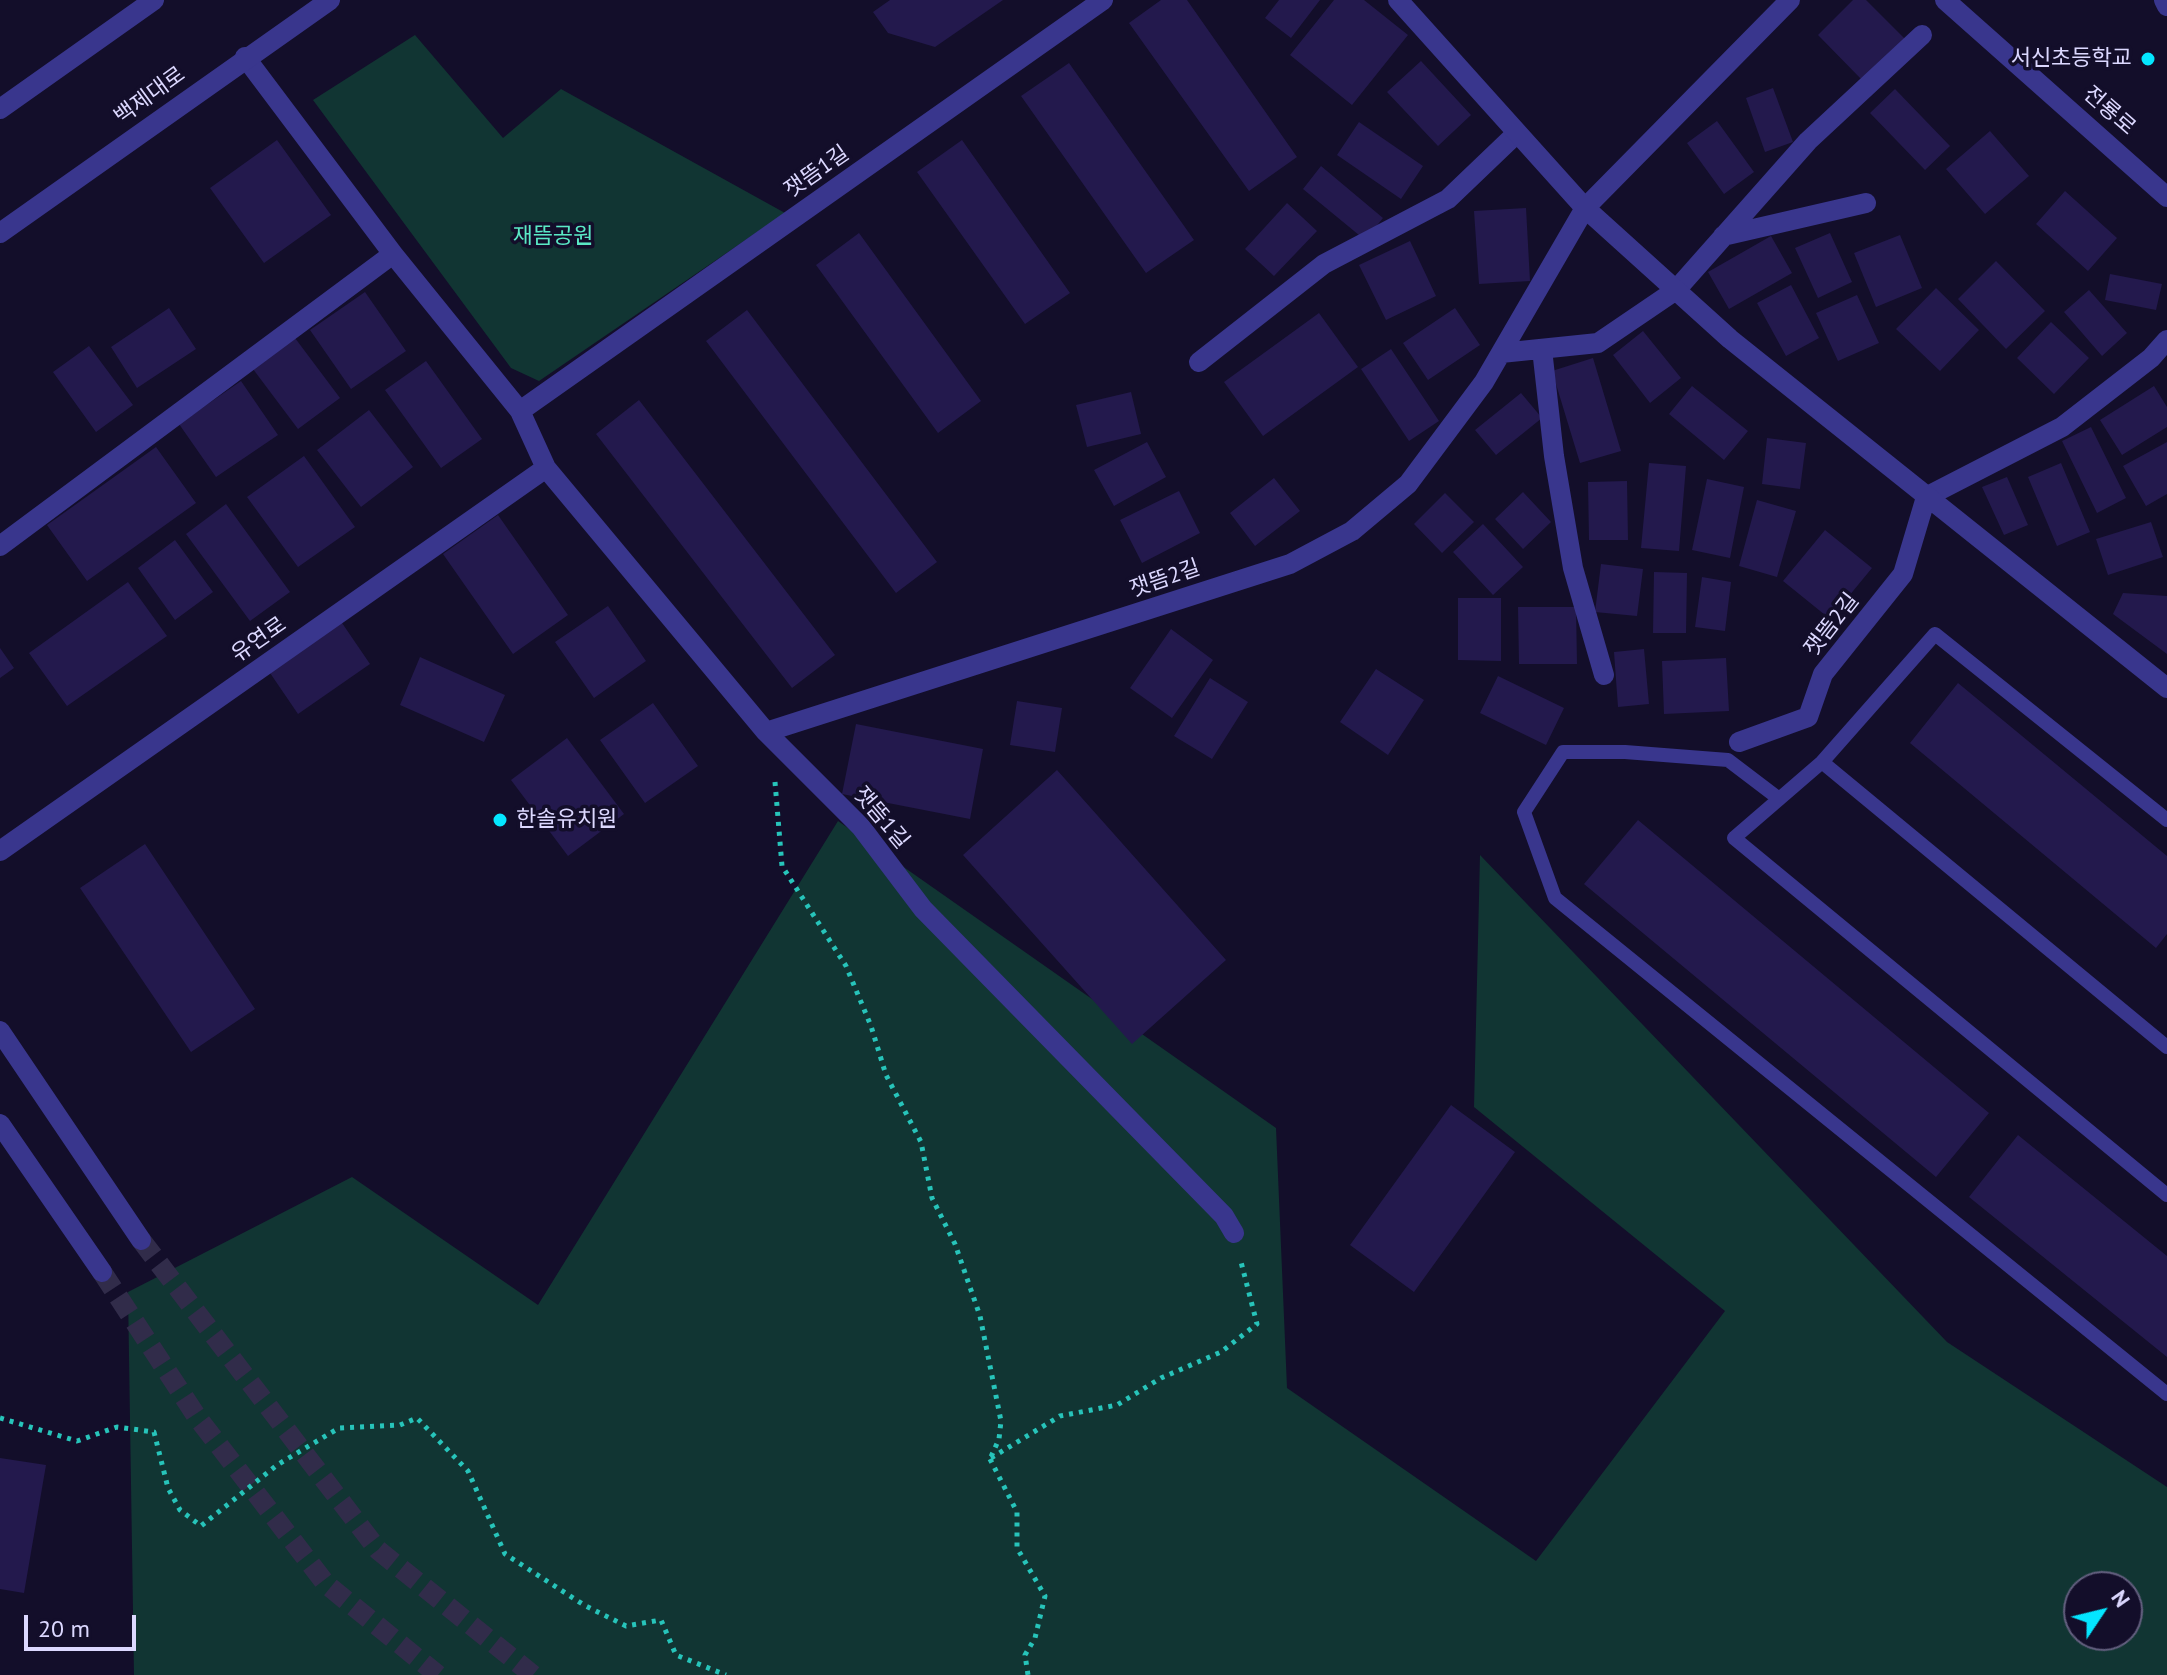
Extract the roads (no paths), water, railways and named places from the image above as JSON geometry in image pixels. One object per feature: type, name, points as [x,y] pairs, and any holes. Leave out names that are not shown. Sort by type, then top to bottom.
[{"type":"street","points":[[0,109],[154,0]]},
{"type":"street","name":"백제대로","points":[[0,233],[245,57],[330,0]]},
{"type":"street","name":"잿뜸1길","points":[[520,411],[1103,0]]},
{"type":"street","points":[[1398,0],[1585,208],[1730,339],[2167,688]]},
{"type":"street","name":"잿뜸2길","points":[[766,732],[1290,564],[1352,531],[1408,484],[1484,382],[1585,208],[1790,0]]},
{"type":"street","name":"전룡로","points":[[1945,0],[2167,197]]},
{"type":"street","points":[[2164,0],[2167,6]]},
{"type":"street","points":[[1501,353],[1598,343],[1676,290],[1808,141],[1922,35]]},
{"type":"street","name":"잿뜸1길","points":[[245,57],[393,254],[520,411],[546,468],[766,732],[861,827],[923,909],[1224,1216],[1234,1233]]},
{"type":"street","points":[[1199,362],[1324,264],[1448,199],[1517,133]]},
{"type":"street","points":[[1723,236],[1866,203]]},
{"type":"street","points":[[0,546],[393,254]]},
{"type":"street","points":[[1926,497],[2062,427],[2151,358],[2167,340]]},
{"type":"street","points":[[1542,349],[1554,456],[1573,568],[1604,675]]},
{"type":"street","name":"유연로","points":[[0,851],[546,468]]},
{"type":"street","name":"잿뜸2길","points":[[1739,742],[1808,717],[1823,674],[1903,574],[1926,497]]},
{"type":"street","points":[[0,1031],[141,1240]]},
{"type":"street","points":[[0,1124],[102,1272]]},
{"type":"lane","points":[[2167,820],[1935,634],[1822,762],[1734,838],[2167,1195]]},
{"type":"lane","points":[[1778,798],[1728,760],[1563,752],[1524,812],[1555,898],[2167,1394]]},
{"type":"lane","points":[[1822,762],[2167,1047]]},
{"type":"tunnel","points":[[141,1240],[378,1550],[533,1675]]},
{"type":"tunnel","points":[[102,1272],[197,1417],[326,1584],[438,1675]]},
{"type":"place","name":"서신초등학교","points":[[2148,59]]},
{"type":"place","name":"한솔유치원","points":[[500,820]]},
{"type":"park label","name":"재뜸공원","points":[[553,237]]}]
